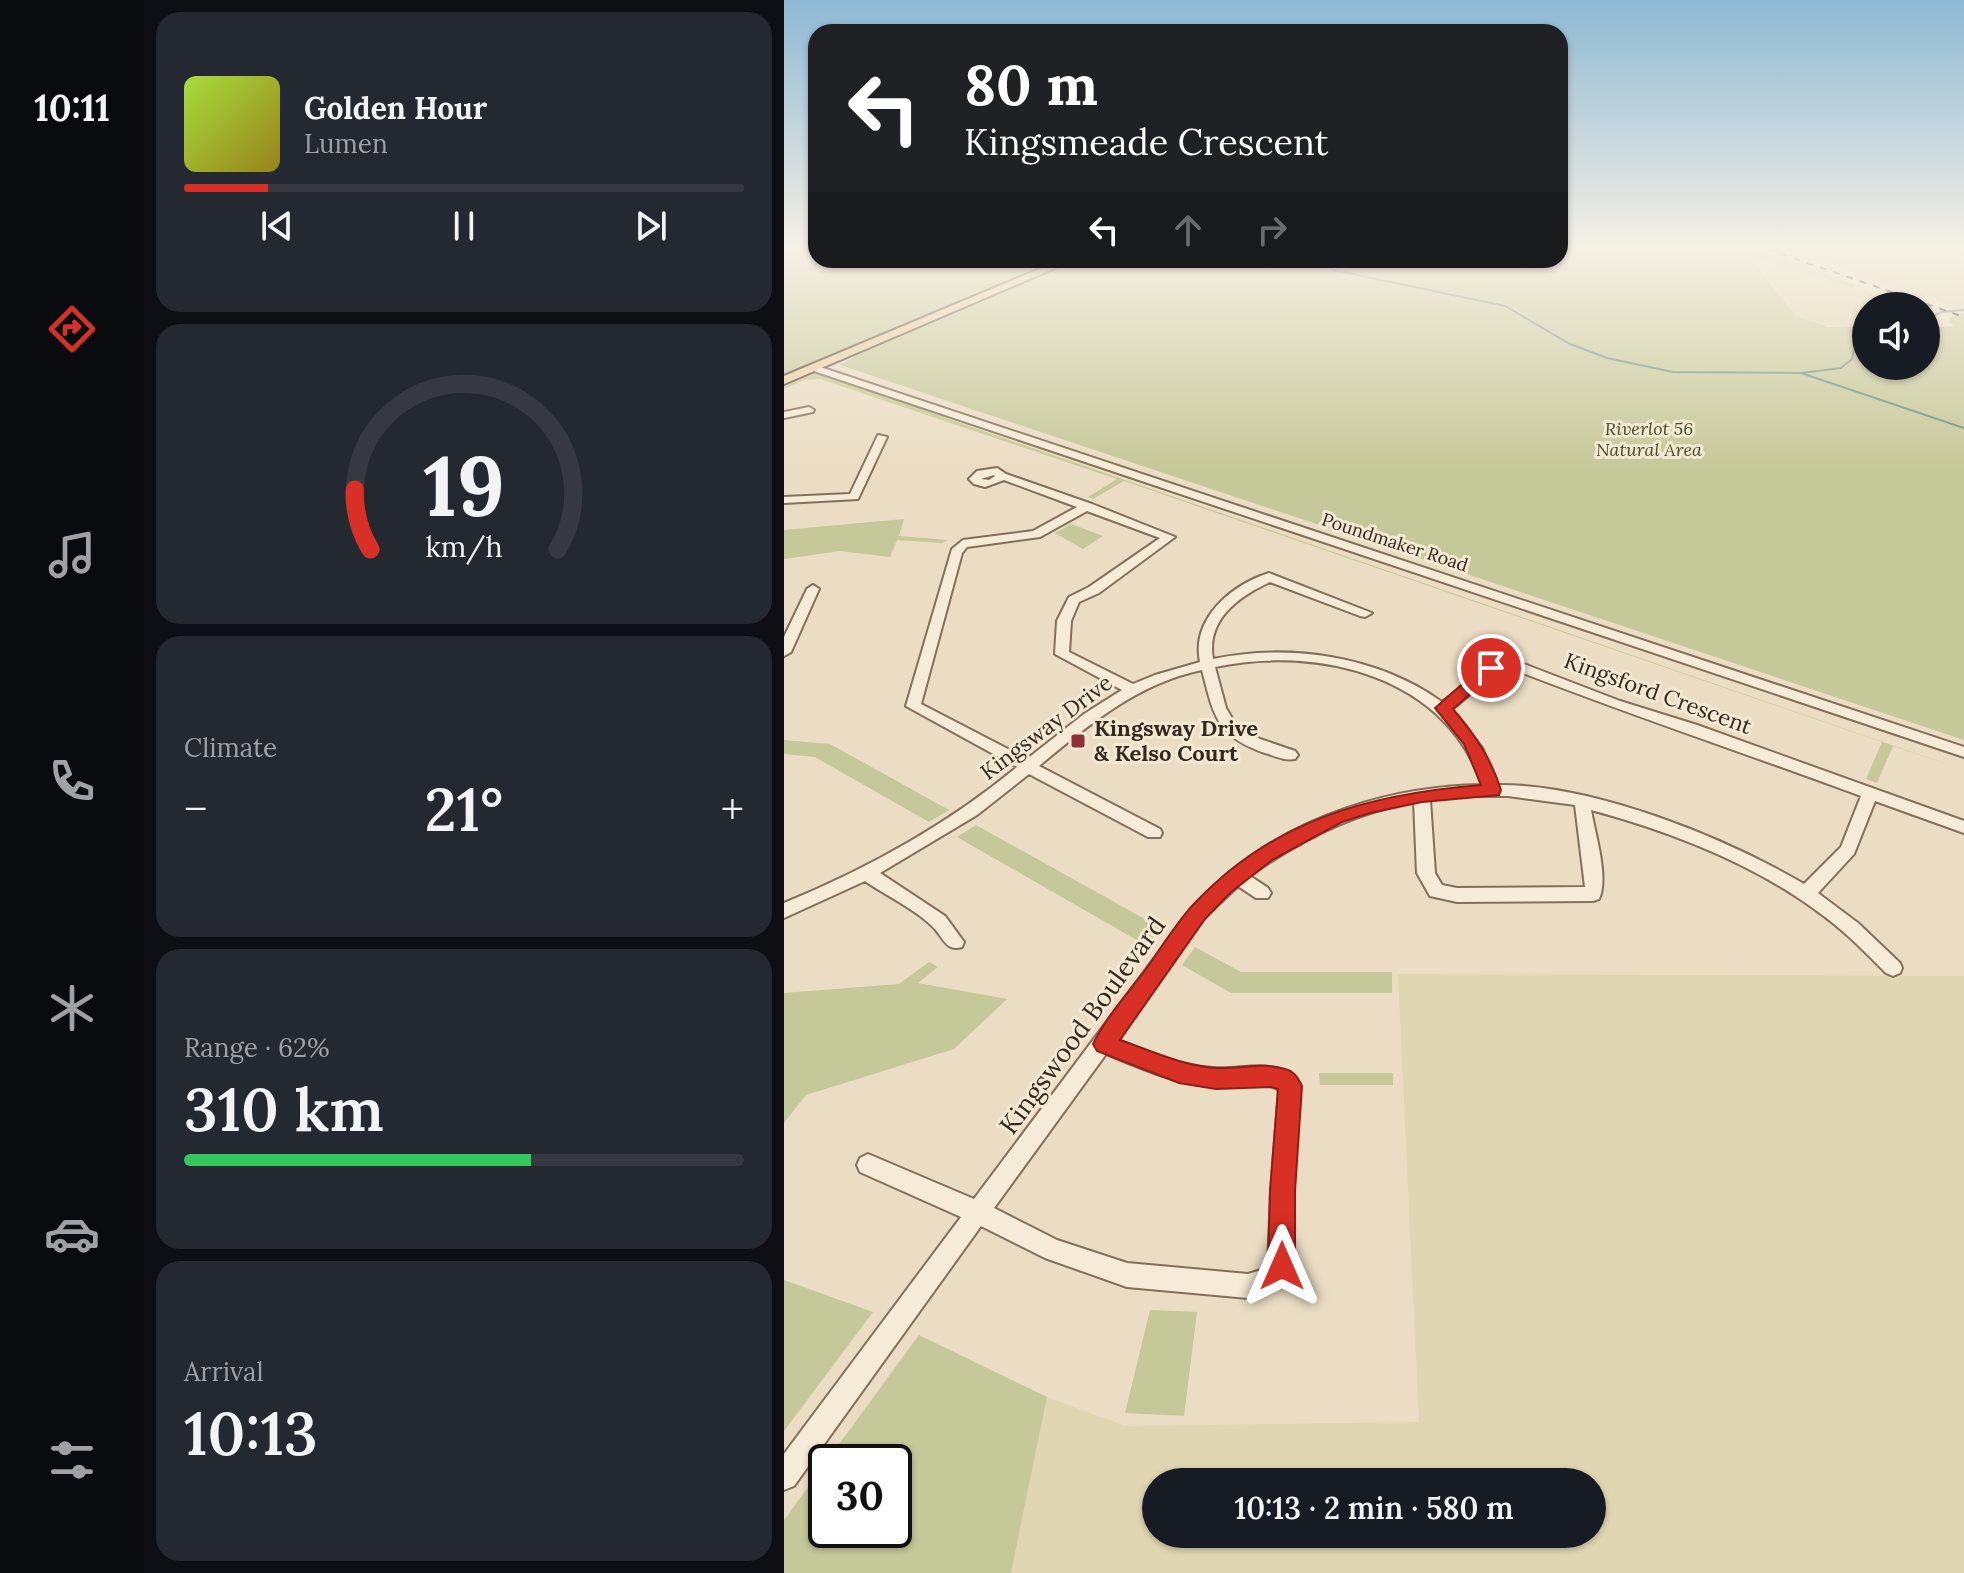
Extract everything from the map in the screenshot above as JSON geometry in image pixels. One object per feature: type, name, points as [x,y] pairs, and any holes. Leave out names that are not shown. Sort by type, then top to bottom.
[{"type":"main road","points":[[784,380],[922,322]]},
{"type":"street","name":"Poundmaker Road","points":[[814,368],[1964,752]]},
{"type":"street","points":[[784,415],[809,410]]},
{"type":"street","points":[[784,500],[854,497],[882,437]]},
{"type":"street","points":[[1002,476],[1169,537],[1094,590],[1074,600],[1064,621],[1062,654],[1133,690]]},
{"type":"street","points":[[1088,506],[1036,534],[961,546],[956,552],[913,706],[1154,833]]},
{"type":"street","points":[[1290,755],[1263,746],[1226,723],[1219,710],[1208,664],[1205,636],[1214,618],[1257,582],[1269,577],[1365,613]]},
{"type":"street","points":[[784,652],[787,634],[813,589]]},
{"type":"street","name":"Kingsway Drive","points":[[784,911],[864,872],[952,823],[1133,690],[1208,664],[1262,657],[1329,661],[1391,678],[1444,708],[1472,741],[1492,790]]},
{"type":"street","name":"Kingsford Crescent","points":[[1444,708],[1503,660],[1588,695],[1692,728],[1964,827]]},
{"type":"street","name":"Kingswood Boulevard","points":[[784,1476],[1105,1044],[1198,913],[1265,855],[1336,817],[1422,796],[1492,790],[1582,801],[1650,821],[1721,850],[1806,894],[1853,929],[1893,968]]},
{"type":"street","points":[[1806,894],[1848,850],[1870,794]]},
{"type":"street","points":[[1422,796],[1426,873],[1436,891],[1457,895],[1593,894],[1594,879],[1582,801]]},
{"type":"street","points":[[864,872],[939,921],[955,942]]},
{"type":"street","points":[[1238,877],[1262,893]]},
{"type":"street","points":[[868,1165],[979,1213],[1053,1250],[1127,1275],[1248,1286],[1276,1278],[1282,1266],[1282,1191],[1290,1086],[1283,1078],[1271,1076],[1216,1078],[1179,1072],[1105,1044]]},
{"type":"shaded area","points":[[1808,322],[1852,322],[1852,326],[1813,325]]},
{"type":"shaded area","points":[[1398,974],[1964,976],[1964,1573],[1011,1573],[1047,1397],[1125,1426],[1419,1422]]},
{"type":"green space","name":"Riverlot 56 Natural Area","points":[[784,322],[1815,322],[1828,327],[1852,326],[1852,380],[1940,380],[1940,327],[1955,326],[1949,322],[1964,322],[1964,740],[840,365],[854,357],[835,352],[784,375]]},
{"type":"green space","points":[[820,371],[944,413],[943,417],[1964,770],[1893,746],[1877,783],[1866,779],[1882,742],[1124,481],[1093,499],[1088,497],[1117,479],[820,379],[805,380],[784,389],[784,386]]},
{"type":"green space","points":[[904,519],[899,536],[948,540],[942,543],[897,540],[890,557],[840,551],[784,559],[784,530]]},
{"type":"green space","points":[[1071,524],[1103,536],[1083,549],[1055,533]]},
{"type":"green space","points":[[784,740],[830,744],[949,810],[929,822],[815,757],[784,754]]},
{"type":"green space","points":[[976,825],[1161,928],[1147,946],[957,837]]},
{"type":"green space","points":[[1195,947],[1241,972],[1392,972],[1392,993],[1231,993],[1182,965]]},
{"type":"green space","points":[[929,962],[938,967],[918,983],[1007,999],[954,1049],[806,1095],[784,1123],[784,993],[899,984]]},
{"type":"green space","points":[[1319,1073],[1393,1073],[1393,1085],[1320,1085]]},
{"type":"green space","points":[[784,1280],[873,1312],[784,1431]]},
{"type":"green space","points":[[1150,1310],[1197,1312],[1184,1416],[1125,1413]]},
{"type":"green space","points":[[919,1335],[1047,1397],[1011,1573],[784,1573],[784,1520],[808,1487],[808,1548],[912,1548],[912,1444],[839,1444]]},
{"type":"waterway","points":[[1533,322],[1570,344],[1607,358],[1673,372],[1801,373]]},
{"type":"waterway","points":[[1801,373],[1841,368],[1852,359]]},
{"type":"waterway","points":[[1801,373],[1964,428]]},
{"type":"place","name":"Kingsway Drive & Kelso Court","points":[[1078,741]]},
{"type":"route","points":[[1282,1266],[1282,1191],[1290,1086],[1283,1078],[1271,1076],[1216,1078],[1179,1072],[1105,1044],[1198,913],[1223,888],[1265,855],[1336,817],[1368,807],[1422,796],[1492,790],[1472,741],[1444,708],[1491,668]]}]
